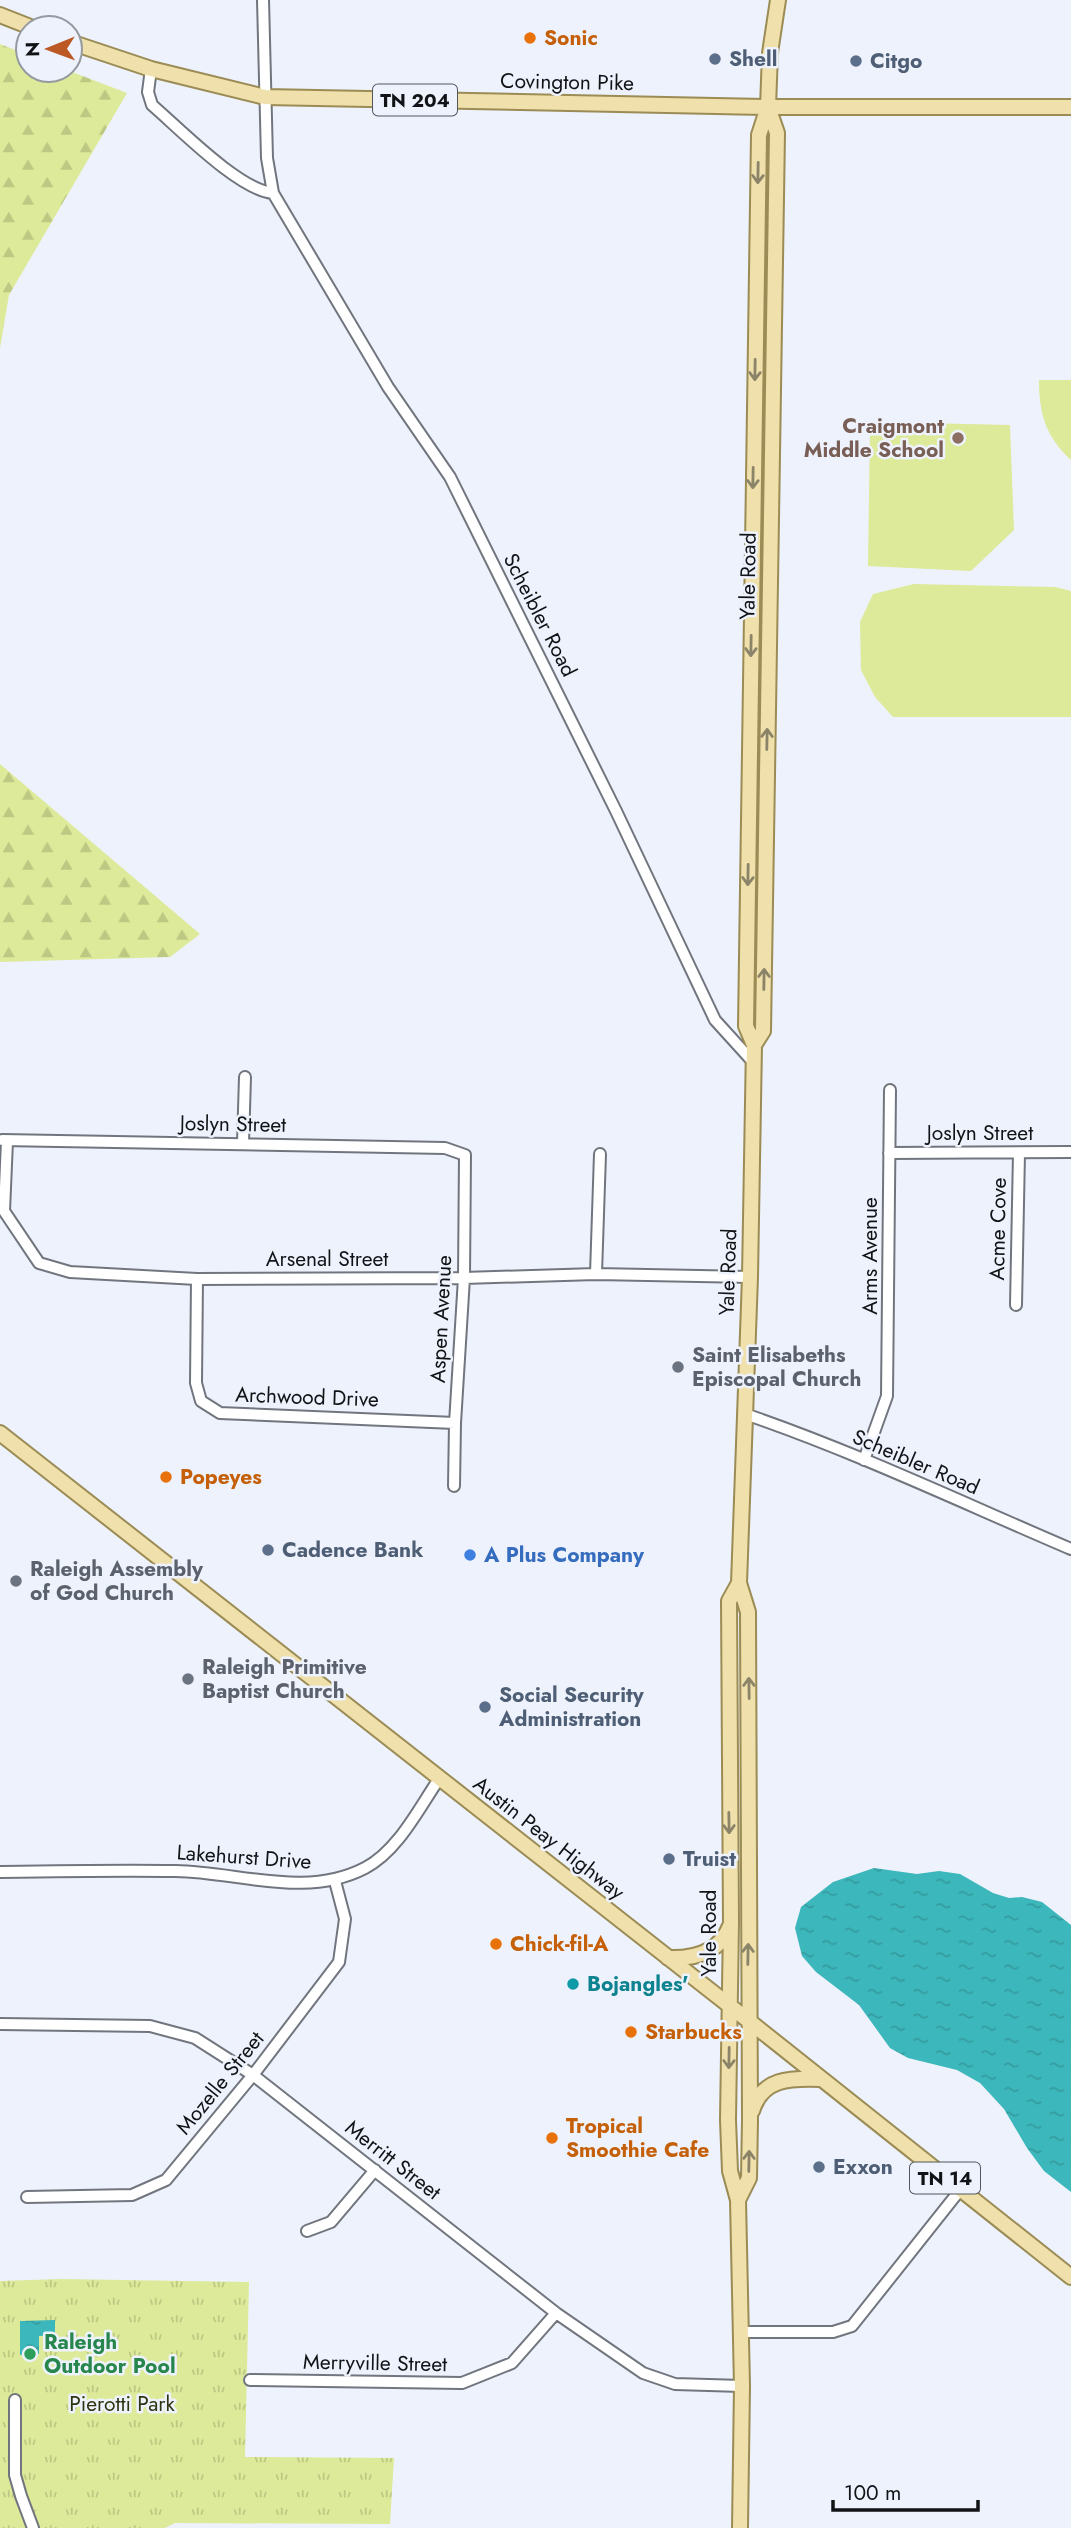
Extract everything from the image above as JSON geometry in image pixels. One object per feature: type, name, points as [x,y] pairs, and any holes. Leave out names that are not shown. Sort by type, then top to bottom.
[{"type":"main road","name":"Yale Road","points":[[738,2200],[749,2178],[750,2120],[748,1612],[739,1583],[750,1277],[754,1063],[754,1045],[746,1026],[759,135],[768,107],[770,53],[778,0]]},
{"type":"main road","name":"Covington Pike","points":[[84,47],[151,69],[265,97],[768,107],[1071,107]]},
{"type":"main road","name":"Austin Peay Highway","points":[[0,1433],[1071,2277]]},
{"type":"main road","name":"Yale Road","points":[[739,1583],[729,1601],[730,2171],[738,2200],[742,2386],[740,2528]]},
{"type":"main road","points":[[668,1958],[683,1959],[715,1949],[725,1939],[731,1923]]},
{"type":"main road","points":[[750,2120],[761,2093],[771,2085],[794,2079],[820,2078]]},
{"type":"street","name":"Scheibler Road","points":[[259,1],[267,159],[273,193],[388,387],[450,477],[610,799],[715,1020],[754,1063]]},
{"type":"street","points":[[151,69],[148,92],[152,105],[234,175],[260,192],[273,193]]},
{"type":"street","points":[[243,1143],[245,1077]]},
{"type":"street","name":"Arms Avenue","points":[[864,1460],[887,1396],[890,1090]]},
{"type":"street","name":"Arsenal Street","points":[[3,1140],[4,1210],[39,1263],[70,1272],[197,1279],[464,1278],[596,1274],[750,1277]]},
{"type":"street","name":"Joslyn Street","points":[[3,1140],[445,1148],[465,1155]]},
{"type":"street","name":"Joslyn Street","points":[[889,1153],[1071,1152]]},
{"type":"street","name":"Acme Cove","points":[[1016,1305],[1018,1153]]},
{"type":"street","points":[[596,1274],[600,1154]]},
{"type":"street","name":"Aspen Avenue","points":[[454,1486],[464,1278],[465,1155]]},
{"type":"street","name":"Archwood Drive","points":[[197,1279],[196,1383],[201,1401],[220,1413],[455,1423]]},
{"type":"street","name":"Scheibler Road","points":[[745,1414],[864,1460],[1071,1549]]},
{"type":"street","name":"Lakehurst Drive","points":[[0,1872],[179,1871],[297,1884],[335,1881],[367,1867],[393,1845],[439,1779]]},
{"type":"street","name":"Mozelle Street","points":[[27,2197],[132,2196],[166,2180],[253,2075],[339,1962],[345,1919],[335,1881]]},
{"type":"street","name":"Merritt Street","points":[[0,2024],[150,2026],[195,2038],[253,2075],[556,2313],[643,2373],[675,2384],[742,2386]]},
{"type":"street","points":[[307,2231],[331,2222],[374,2170]]},
{"type":"street","points":[[741,2332],[833,2332],[852,2326],[960,2190]]},
{"type":"street","name":"Merryville Street","points":[[250,2380],[462,2383],[512,2363],[556,2313]]},
{"type":"street","points":[[15,2400],[15,2475],[33,2528]]},
{"type":"green space","points":[[0,44],[14,50],[14,84],[84,84],[84,77],[127,93],[9,295],[0,348]]},
{"type":"green space","points":[[1039,380],[1071,380],[1071,460],[1055,443],[1046,424],[1040,404]]},
{"type":"green space","points":[[878,422],[1010,425],[1014,530],[971,571],[868,566],[870,428]]},
{"type":"green space","points":[[914,584],[1055,587],[1071,591],[1071,717],[893,717],[875,697],[861,670],[860,622],[873,594]]},
{"type":"green space","points":[[0,764],[200,934],[170,957],[0,962]]},
{"type":"green space","name":"Pierotti Park","points":[[61,2279],[249,2282],[245,2457],[394,2458],[390,2524],[175,2523],[165,2528],[0,2528],[0,2281]]},
{"type":"water","points":[[874,1868],[917,1874],[939,1871],[960,1874],[993,1893],[1042,1902],[1071,1925],[1071,2192],[1044,2171],[1004,2109],[980,2083],[957,2070],[908,2058],[890,2048],[859,2005],[816,1972],[802,1956],[795,1928],[801,1907],[833,1882]]},
{"type":"water","points":[[55,2320],[55,2335],[39,2336],[39,2354],[20,2355],[20,2321]]},
{"type":"place","name":"Sonic","points":[[530,38]]},
{"type":"place","name":"Shell","points":[[715,59]]},
{"type":"place","name":"Citgo","points":[[856,61]]},
{"type":"place","name":"Craigmont Middle School","points":[[958,438]]},
{"type":"place","name":"Saint Elisabeths Episcopal Church","points":[[678,1367]]},
{"type":"place","name":"Popeyes","points":[[166,1477]]},
{"type":"place","name":"Cadence Bank","points":[[268,1550]]},
{"type":"place","name":"A Plus Company","points":[[470,1555]]},
{"type":"place","name":"Raleigh Assembly of God Church","points":[[16,1581]]},
{"type":"place","name":"Raleigh Primitive Baptist Church","points":[[188,1679]]},
{"type":"place","name":"Social Security Administration","points":[[485,1707]]},
{"type":"place","name":"Truist","points":[[669,1859]]},
{"type":"place","name":"Chick-fil-A","points":[[496,1944]]},
{"type":"place","name":"Bojangles'","points":[[573,1984]]},
{"type":"place","name":"Starbucks","points":[[631,2032]]},
{"type":"place","name":"Tropical Smoothie Cafe","points":[[552,2138]]},
{"type":"place","name":"Exxon","points":[[819,2167]]},
{"type":"place","name":"Raleigh Outdoor Pool","points":[[30,2354]]}]
